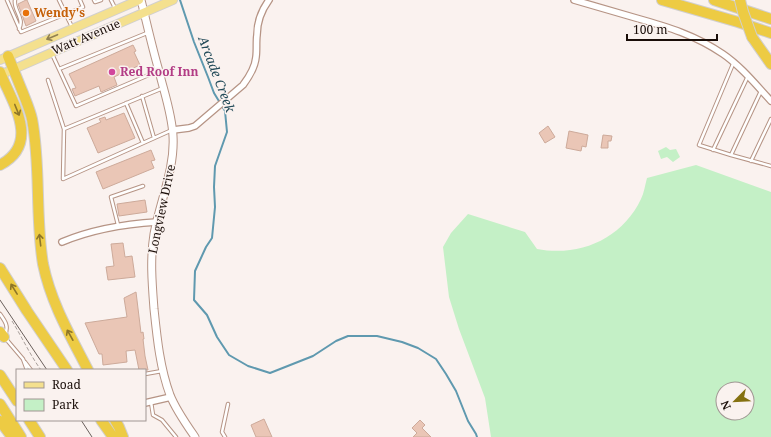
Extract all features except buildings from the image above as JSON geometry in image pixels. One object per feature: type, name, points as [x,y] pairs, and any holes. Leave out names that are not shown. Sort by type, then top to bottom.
[{"type":"highway","points":[[662,0],[746,24],[771,33]]},
{"type":"highway","points":[[714,0],[771,19]]},
{"type":"highway","points":[[740,0],[752,37],[771,64]]},
{"type":"highway","points":[[4,58],[13,69],[31,118],[36,149],[40,235],[43,264],[51,293],[62,320],[87,369]]},
{"type":"highway","points":[[0,74],[16,109],[22,128],[20,142],[15,152],[9,159],[0,165]]},
{"type":"highway","points":[[0,268],[67,369]]},
{"type":"highway","points":[[0,374],[16,399]]},
{"type":"highway","points":[[0,404],[21,437]]},
{"type":"highway","points":[[0,421],[12,437]]},
{"type":"highway","points":[[30,421],[41,437]]},
{"type":"highway","points":[[102,421],[113,437]]},
{"type":"highway","points":[[116,421],[123,437]]},
{"type":"main road","name":"Watt Avenue","points":[[4,58],[140,0]]},
{"type":"main road","name":"Watt Avenue","points":[[0,74],[169,2]]},
{"type":"street","name":"Longview Drive","points":[[140,0],[173,130],[173,151],[171,163],[152,247],[151,273],[159,349],[170,397],[182,419],[195,437]]},
{"type":"street","points":[[173,130],[195,126],[248,79],[256,58],[259,20],[264,7],[269,0]]},
{"type":"street","points":[[574,0],[684,32],[709,45],[734,63],[748,76],[771,102]]},
{"type":"street","points":[[62,242],[97,230],[131,224],[157,222]]},
{"type":"street","points":[[148,402],[170,397]]},
{"type":"lane","points":[[7,0],[21,32],[83,6],[80,0]]},
{"type":"lane","points":[[15,0],[14,5],[21,19],[21,25],[19,28]]},
{"type":"lane","points":[[59,0],[72,29]]},
{"type":"lane","points":[[94,0],[95,2],[101,0]]},
{"type":"lane","points":[[111,0],[116,10]]},
{"type":"lane","points":[[59,69],[149,32]]},
{"type":"lane","points":[[52,53],[76,106],[159,71]]},
{"type":"lane","points":[[734,63],[700,145],[731,156],[771,166]]},
{"type":"lane","points":[[713,150],[748,76]]},
{"type":"lane","points":[[48,80],[64,129],[63,179],[173,130]]},
{"type":"lane","points":[[64,129],[163,87]]},
{"type":"lane","points":[[731,156],[761,90]]},
{"type":"lane","points":[[142,96],[154,138]]},
{"type":"lane","points":[[126,103],[143,143]]},
{"type":"lane","points":[[751,161],[771,119]]},
{"type":"lane","points":[[118,226],[111,197],[143,186]]},
{"type":"lane","points":[[0,314],[6,321],[7,330],[2,337],[24,360],[30,369]]},
{"type":"lane","points":[[24,360],[27,369]]},
{"type":"lane","points":[[146,374],[163,370]]},
{"type":"lane","points":[[148,402],[153,415],[162,420],[176,437]]},
{"type":"lane","points":[[225,437],[222,432],[228,404]]},
{"type":"lane","points":[[33,421],[41,437]]},
{"type":"path","points":[[12,321],[40,369]]},
{"type":"green space","points":[[666,147],[670,150],[676,149],[680,157],[673,162],[667,157],[661,159],[658,151]]},
{"type":"green space","points":[[696,165],[771,192],[771,437],[491,437],[485,398],[459,329],[449,297],[443,247],[451,233],[468,214],[525,232],[537,249],[553,251],[584,247],[611,235],[623,225],[633,213],[644,192],[647,178]]},
{"type":"waterway","name":"Arcade Creek","points":[[180,0],[194,42],[214,93],[225,111],[227,132],[215,166],[215,207],[212,238],[206,247],[195,271],[194,300],[207,315],[217,337],[229,355],[248,366],[270,373],[313,356],[336,341],[348,336],[377,336],[402,342],[418,348],[436,359],[456,391],[468,421],[477,437]]},
{"type":"tram line","points":[[0,300],[46,369]]},
{"type":"tram line","points":[[82,421],[92,437]]},
{"type":"place","name":"Wendy's","points":[[26,13]]},
{"type":"place","name":"Red Roof Inn","points":[[112,72]]}]
